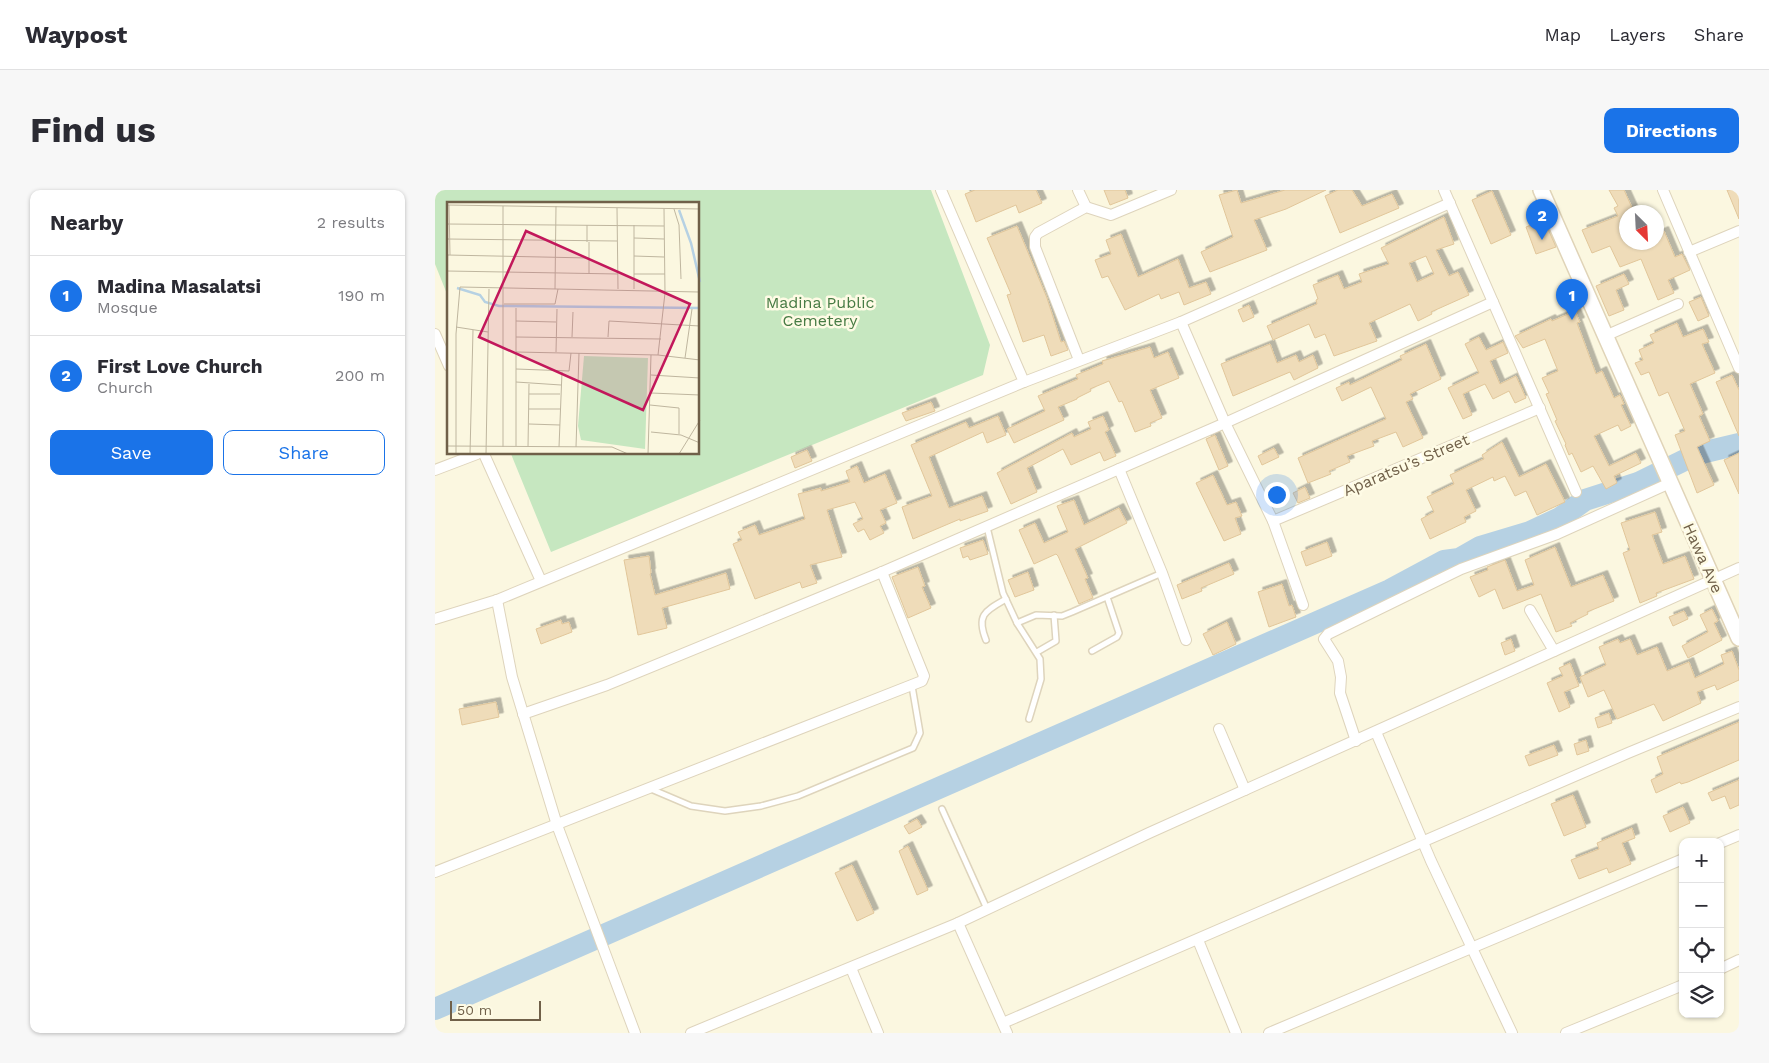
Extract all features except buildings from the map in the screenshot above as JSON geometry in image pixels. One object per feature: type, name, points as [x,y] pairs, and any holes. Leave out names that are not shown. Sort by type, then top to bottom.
[{"type":"street","points":[[941,190],[1024,382]]},
{"type":"street","points":[[1078,190],[1086,207]]},
{"type":"street","points":[[1079,360],[1034,240],[1038,233],[1086,207],[1111,215],[1171,190]]},
{"type":"street","points":[[1444,190],[1576,492]]},
{"type":"street","name":"Hawa Ave","points":[[1541,190],[1739,638]]},
{"type":"street","points":[[1663,190],[1739,368]]},
{"type":"street","points":[[435,619],[497,600],[541,580],[1024,382],[1181,322],[1450,203]]},
{"type":"street","points":[[1689,252],[1739,231]]},
{"type":"street","points":[[523,714],[607,685],[882,572],[1225,423],[1493,302]]},
{"type":"street","points":[[1605,336],[1678,304]]},
{"type":"street","points":[[1181,322],[1225,423],[1273,521],[1303,605]]},
{"type":"street","points":[[435,334],[447,361]]},
{"type":"street","name":"Aparatsu’s Street","points":[[1273,521],[1540,408]]},
{"type":"street","points":[[435,470],[474,455]]},
{"type":"street","points":[[484,455],[541,580]]},
{"type":"street","points":[[1119,468],[1162,573],[1186,640]]},
{"type":"street","points":[[1356,741],[1340,693],[1341,677],[1338,661],[1324,639],[1328,634],[1461,569],[1557,534],[1667,475]]},
{"type":"street","points":[[691,1033],[958,923],[1245,790],[1739,568]]},
{"type":"street","points":[[435,872],[922,681],[923,676],[882,572]]},
{"type":"street","points":[[497,600],[513,677],[557,825],[635,1033]]},
{"type":"street","points":[[1530,610],[1553,651]]},
{"type":"street","points":[[958,923],[1005,1028],[1198,940],[1423,841],[1739,708]]},
{"type":"street","points":[[1219,729],[1245,790]]},
{"type":"street","points":[[1376,732],[1423,841],[1512,1033]]},
{"type":"street","points":[[1724,841],[1739,835]]},
{"type":"street","points":[[1269,1033],[1471,946],[1679,861]]},
{"type":"street","points":[[1198,940],[1233,1032]]},
{"type":"street","points":[[1724,967],[1739,960]]},
{"type":"street","points":[[851,968],[878,1033]]},
{"type":"street","points":[[1566,1033],[1679,987]]},
{"type":"lane","points":[[987,526],[997,572],[1006,599],[1017,623],[1037,652],[1042,668],[1041,679],[1029,719]]},
{"type":"lane","points":[[1017,623],[1036,615],[1062,616],[1162,573]]},
{"type":"lane","points":[[1092,651],[1117,637],[1119,633],[1107,597]]},
{"type":"lane","points":[[986,640],[981,628],[981,618],[989,609],[1006,599]]},
{"type":"lane","points":[[1037,652],[1056,641],[1054,615]]},
{"type":"lane","points":[[650,788],[691,806],[725,811],[761,806],[797,796],[913,748],[920,733],[912,686]]},
{"type":"lane","points":[[941,808],[988,909]]},
{"type":"green space","name":"Madina Public Cemetery","points":[[435,190],[931,190],[990,345],[983,375],[551,552],[511,455],[700,455],[700,202],[447,202],[447,294],[435,264]]},
{"type":"waterway","points":[[435,1009],[1390,590],[1444,561],[1459,559],[1480,547],[1530,532],[1560,518],[1585,500],[1638,483],[1697,454],[1739,444]]},
{"type":"place","name":"First Love Church","points":[[1542,240]]},
{"type":"place","name":"Madina Masalatsi","points":[[1572,320]]}]
